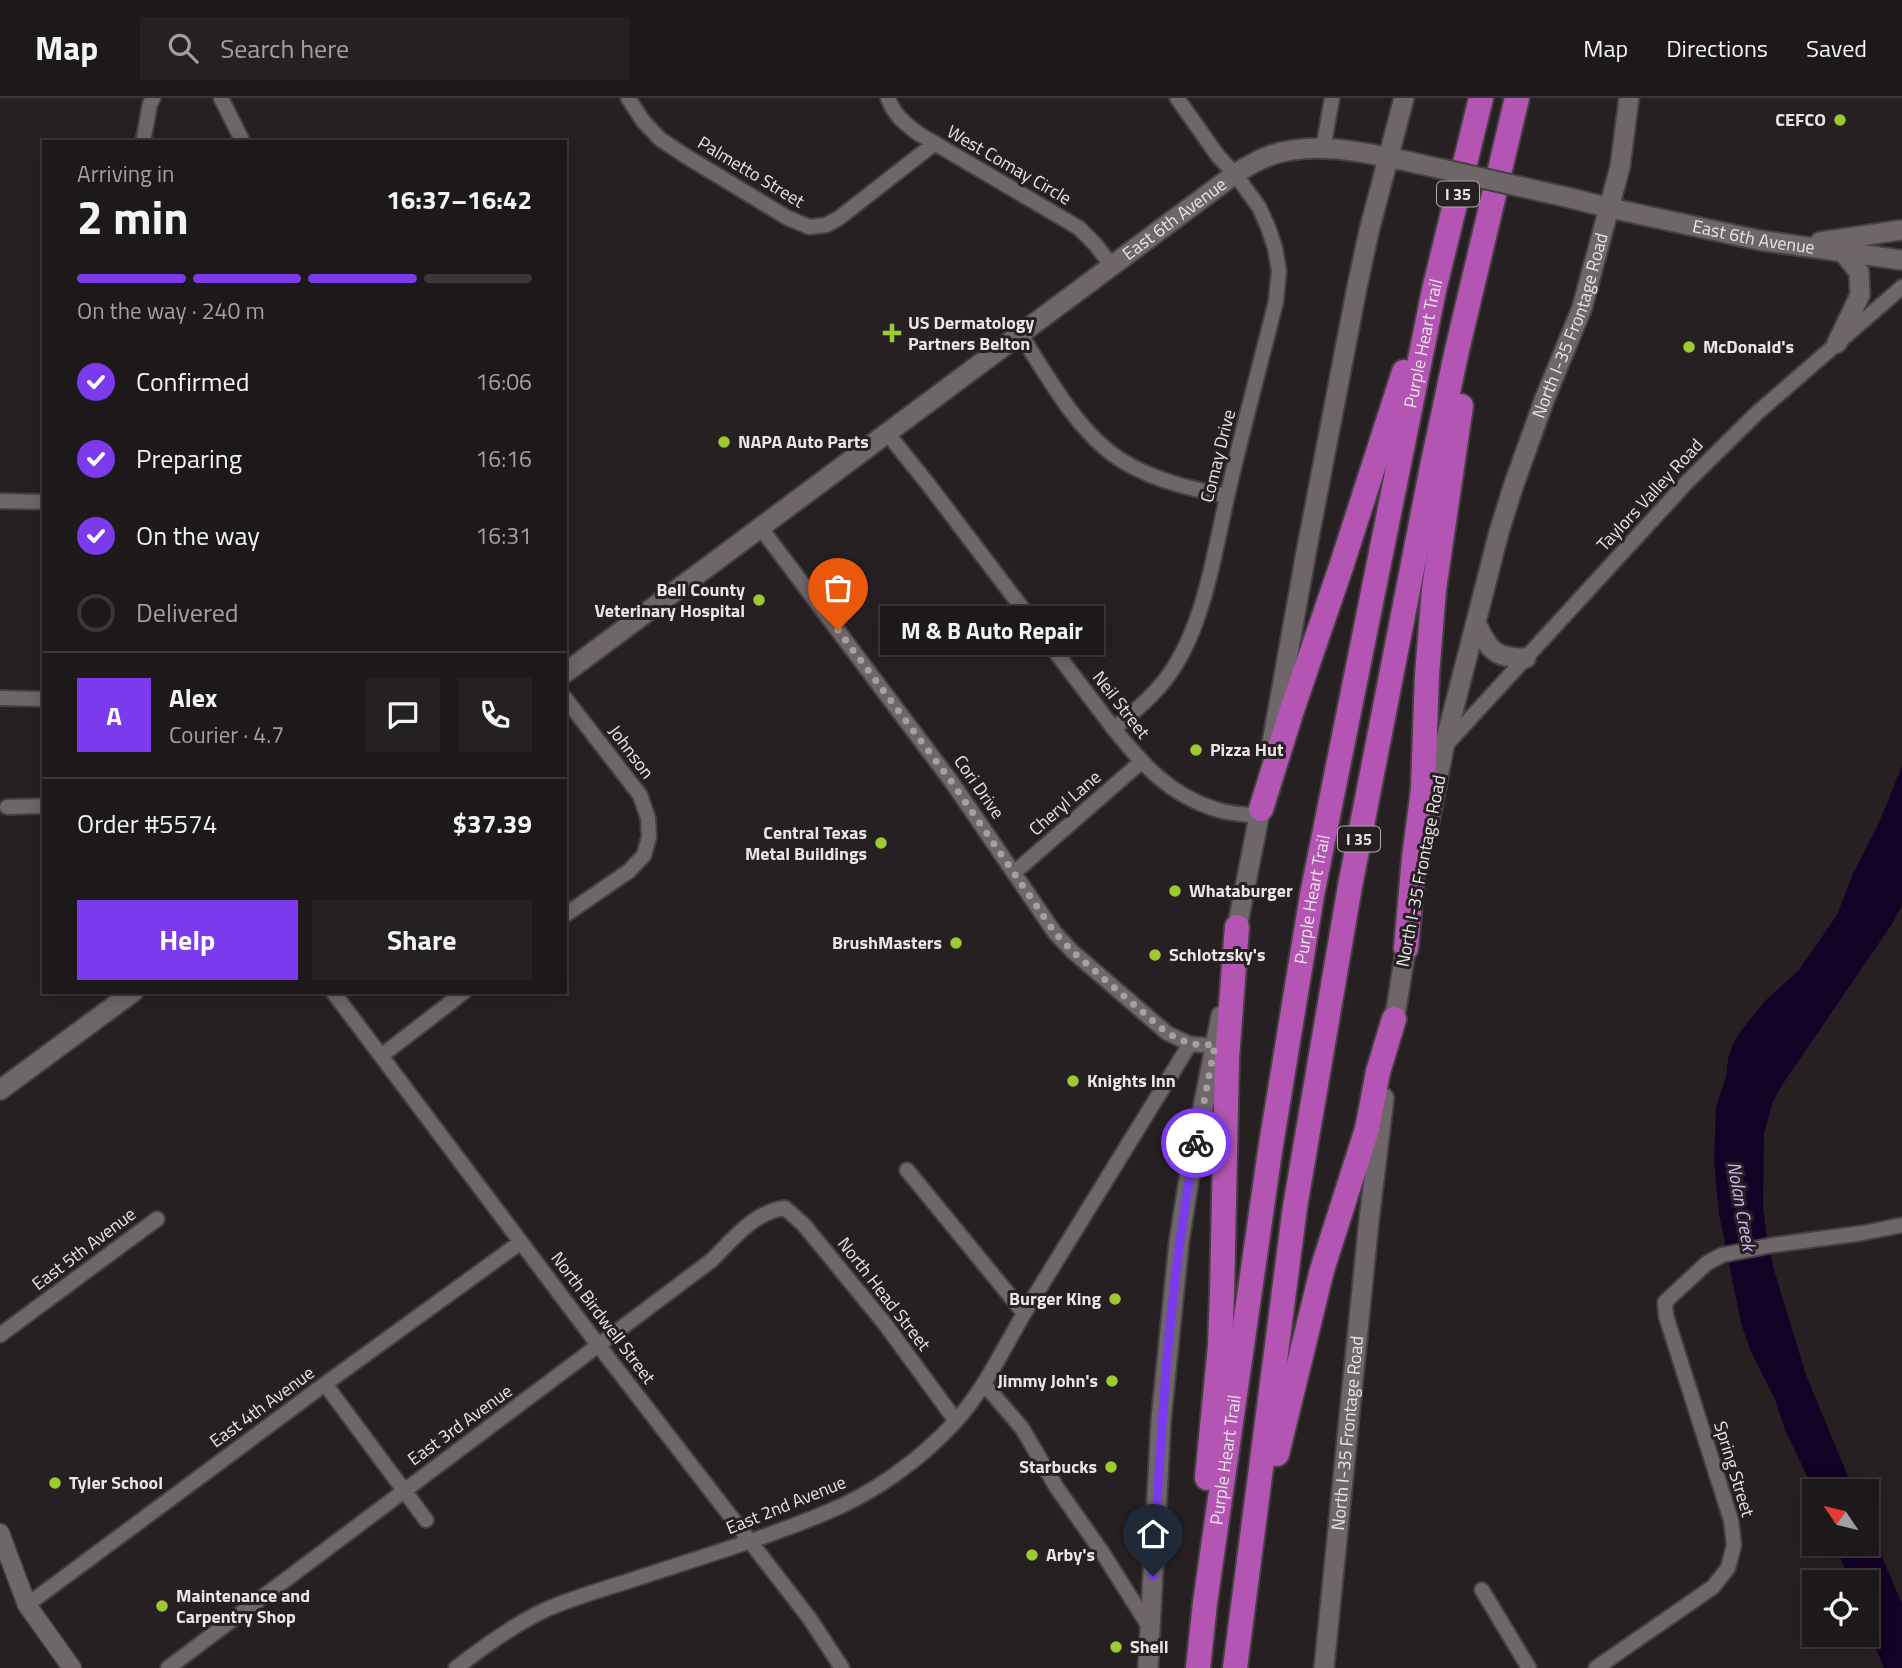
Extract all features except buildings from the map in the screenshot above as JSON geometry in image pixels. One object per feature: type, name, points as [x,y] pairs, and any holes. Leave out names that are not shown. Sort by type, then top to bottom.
[{"type":"highway","name":"Purple Heart Trail","points":[[1198,1665],[1270,1152],[1312,895],[1434,290],[1481,98]]},
{"type":"highway","name":"Purple Heart Trail","points":[[1236,1665],[1295,1208],[1350,886],[1432,467],[1517,98]]},
{"type":"highway","points":[[1406,947],[1423,789],[1427,675],[1434,589],[1480,255]]},
{"type":"highway","points":[[1259,813],[1402,377],[1434,290]]},
{"type":"highway","points":[[1205,1603],[1204,1508],[1223,1294],[1228,1047],[1237,927]]},
{"type":"highway","points":[[1245,1588],[1313,1301],[1367,1129],[1378,1072],[1394,1019]]},
{"type":"main road","points":[[1147,1668],[1161,1420],[1175,1276],[1189,1179],[1330,425],[1369,231],[1395,159],[1404,98]]},
{"type":"main road","name":"North I-35 Frontage Road","points":[[1324,1668],[1372,1193],[1394,1019],[1444,747],[1514,484],[1582,308],[1620,167],[1629,98]]},
{"type":"main road","name":"East 6th Avenue","points":[[567,672],[1235,174],[1272,155],[1308,149],[1348,150],[1758,240],[1902,260]]},
{"type":"main road","points":[[1799,246],[1902,230]]},
{"type":"main road","points":[[1837,343],[1860,295],[1859,272],[1843,252]]},
{"type":"main road","points":[[1476,623],[1485,642],[1497,654],[1526,658]]},
{"type":"main road","points":[[0,1090],[130,994]]},
{"type":"main road","points":[[1150,1628],[1156,1668]]},
{"type":"street","points":[[143,140],[153,98]]},
{"type":"street","points":[[221,98],[242,140]]},
{"type":"street","name":"Palmetto Street","points":[[628,98],[643,121],[660,139],[765,204],[809,227],[826,225],[839,218],[935,143]]},
{"type":"street","name":"West Comay Circle","points":[[888,98],[895,113],[904,123],[1079,228],[1096,244],[1112,266]]},
{"type":"street","name":"Comay Drive","points":[[1114,729],[1140,707],[1176,665],[1189,638],[1218,542],[1276,301],[1279,271],[1275,248],[1259,207],[1218,156],[1177,98]]},
{"type":"street","points":[[1323,149],[1332,98]]},
{"type":"street","name":"Taylors Valley Road","points":[[1444,747],[1688,481],[1757,413],[1902,287]]},
{"type":"street","points":[[1020,334],[1058,392],[1086,429],[1107,450],[1142,471],[1197,490],[1227,496]]},
{"type":"street","name":"Neil Street","points":[[887,433],[1142,762],[1172,789],[1216,810],[1259,813]]},
{"type":"street","points":[[0,501],[42,502]]},
{"type":"street","name":"Cori Drive","points":[[760,527],[943,770],[1055,933],[1073,952],[1167,1033],[1190,1044]]},
{"type":"street","points":[[0,698],[42,699]]},
{"type":"street","name":"Johnson","points":[[567,701],[639,795],[648,818],[649,837],[644,855],[629,871],[567,914]]},
{"type":"street","name":"Cheryl Lane","points":[[1015,872],[1142,762]]},
{"type":"street","points":[[7,807],[42,806]]},
{"type":"street","name":"North Birdwell Street","points":[[334,994],[599,1346],[810,1619],[842,1668]]},
{"type":"street","points":[[381,1056],[461,994]]},
{"type":"street","points":[[1190,1044],[1215,1045]]},
{"type":"street","name":"East 2nd Avenue","points":[[456,1668],[472,1663],[510,1629],[543,1611],[826,1513],[891,1477],[931,1445],[956,1421],[984,1384],[1024,1313],[1190,1044]]},
{"type":"street","points":[[907,1170],[1024,1313]]},
{"type":"street","name":"North Head Street","points":[[771,1209],[785,1208],[804,1225],[885,1324],[956,1421]]},
{"type":"street","name":"East 3rd Avenue","points":[[168,1668],[712,1260],[740,1233],[771,1209]]},
{"type":"street","name":"East 5th Avenue","points":[[0,1335],[158,1219]]},
{"type":"street","name":"Spring Street","points":[[1596,1668],[1713,1587],[1728,1569],[1734,1545],[1731,1520],[1666,1316],[1665,1302],[1707,1263],[1722,1255],[1863,1233],[1902,1224]]},
{"type":"street","name":"East 4th Avenue","points":[[27,1605],[521,1242]]},
{"type":"street","points":[[325,1384],[426,1520]]},
{"type":"street","points":[[984,1384],[1022,1428],[1057,1488],[1150,1628]]},
{"type":"street","points":[[0,1533],[5,1564],[27,1605],[72,1668]]},
{"type":"street","points":[[1482,1590],[1529,1668]]},
{"type":"water","name":"Nolan Creek","points":[[1902,766],[1902,905],[1890,927],[1780,1088],[1772,1104],[1764,1134],[1763,1206],[1774,1270],[1806,1375],[1849,1479],[1809,1479],[1785,1430],[1775,1399],[1751,1352],[1741,1323],[1719,1214],[1714,1161],[1716,1107],[1733,1044],[1765,1001],[1799,970],[1837,915],[1853,874],[1878,825]]},
{"type":"water","points":[[1880,1552],[1902,1604],[1902,1668],[1884,1668],[1876,1647],[1879,1647],[1879,1570],[1845,1570],[1840,1556],[1880,1556]]},
{"type":"way so far","points":[[838,630],[951,781],[1055,933],[1073,952],[1167,1033],[1190,1044],[1215,1045],[1196,1143]]},
{"type":"place","name":"CEFCO","points":[[1840,120]]},
{"type":"place","name":"US Dermatology Partners Belton","points":[[892,333]]},
{"type":"place","name":"McDonald's","points":[[1689,347]]},
{"type":"place","name":"NAPA Auto Parts","points":[[724,442]]},
{"type":"place","name":"Bell County Veterinary Hospital","points":[[759,600]]},
{"type":"place","name":"M & B Auto Repair","points":[[838,630]]},
{"type":"place","name":"Pizza Hut","points":[[1196,750]]},
{"type":"place","name":"Central Texas Metal Buildings","points":[[881,843]]},
{"type":"place","name":"Whataburger","points":[[1175,891]]},
{"type":"place","name":"BrushMasters","points":[[956,943]]},
{"type":"place","name":"Schlotzsky's","points":[[1155,955]]},
{"type":"place","name":"Knights Inn","points":[[1073,1081]]},
{"type":"place","name":"Burger King","points":[[1115,1299]]},
{"type":"place","name":"Jimmy John's","points":[[1112,1381]]},
{"type":"place","name":"Starbucks","points":[[1111,1467]]},
{"type":"place","name":"Tyler School","points":[[55,1483]]},
{"type":"place","name":"Arby's","points":[[1032,1555]]},
{"type":"place","name":"Maintenance and Carpentry Shop","points":[[162,1606]]},
{"type":"place","name":"Shell","points":[[1116,1647]]},
{"type":"route","points":[[1153,1576],[1161,1420],[1168,1346],[1179,1242],[1196,1143]]}]
